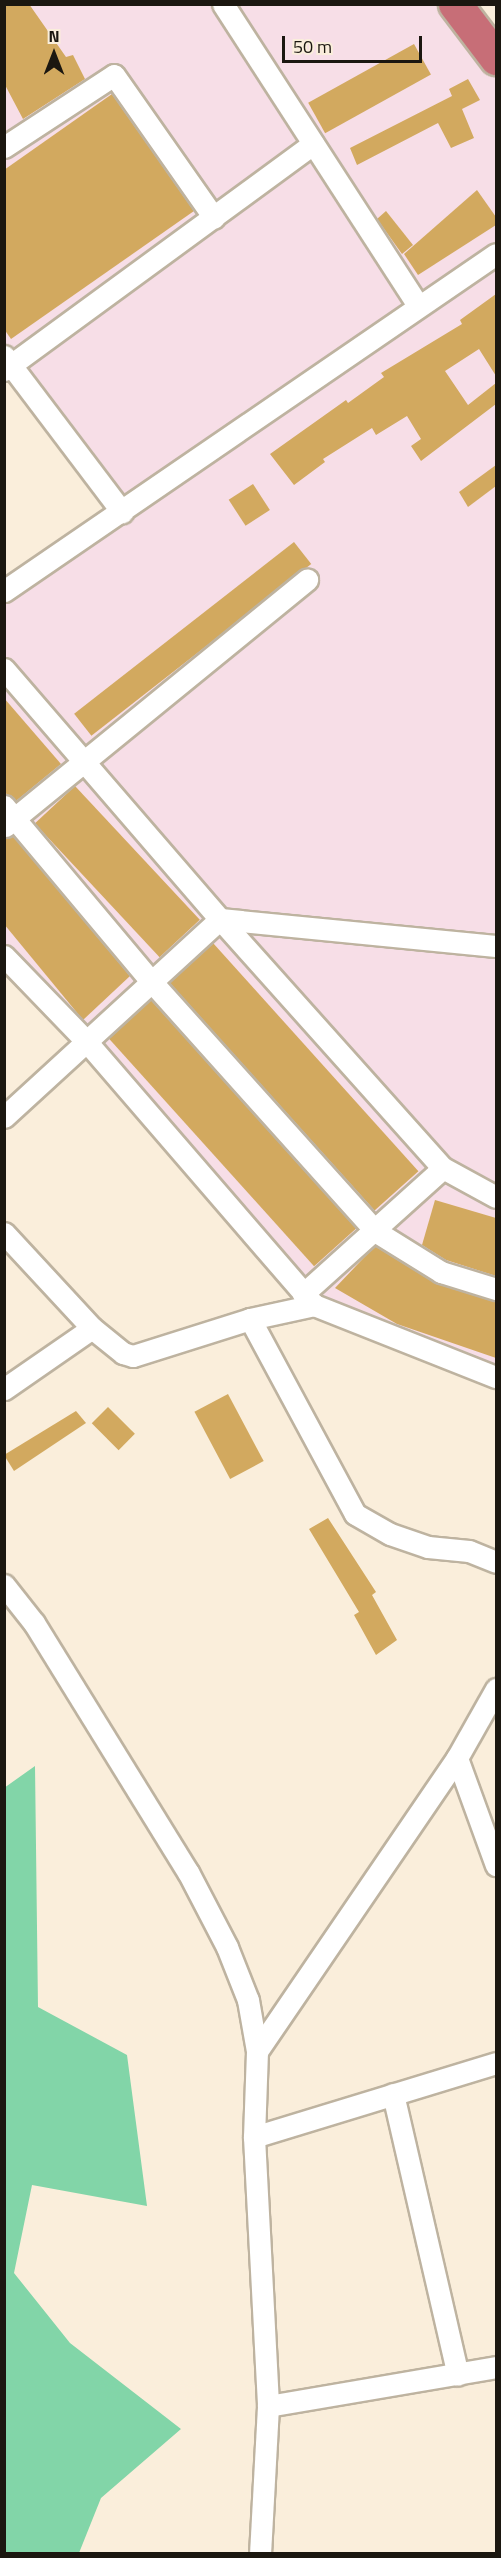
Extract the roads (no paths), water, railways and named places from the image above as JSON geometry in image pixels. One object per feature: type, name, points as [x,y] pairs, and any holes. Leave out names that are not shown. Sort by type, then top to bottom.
[{"type":"highway","points":[[455,4],[496,58]]},
{"type":"street","points":[[223,4],[418,306]]},
{"type":"street","points":[[4,147],[114,75],[214,218]]},
{"type":"street","points":[[122,512],[7,364],[214,218],[313,144]]},
{"type":"street","points":[[4,591],[122,512],[418,306],[494,259]]},
{"type":"street","points":[[308,580],[84,763],[8,816],[151,981],[375,1231],[441,1272],[496,1289]]},
{"type":"street","points":[[4,669],[220,919],[443,1168],[483,1193],[496,1197]]},
{"type":"street","points":[[4,1118],[220,919],[496,946]]},
{"type":"street","points":[[4,956],[86,1041],[308,1299],[496,1377]]},
{"type":"street","points":[[4,1233],[92,1328],[123,1353],[133,1356],[308,1299],[375,1231],[443,1168]]},
{"type":"street","points":[[250,1319],[355,1514],[390,1534],[428,1547],[469,1551],[496,1562]]},
{"type":"street","points":[[4,1389],[92,1328]]},
{"type":"street","points":[[4,1585],[34,1623],[188,1872],[240,1979],[257,2051],[254,2137],[268,2406],[260,2553]]},
{"type":"street","points":[[257,2051],[457,1758],[496,1689]]},
{"type":"street","points":[[457,1758],[496,1865]]},
{"type":"street","points":[[254,2137],[496,2063]]},
{"type":"street","points":[[393,2094],[458,2375]]},
{"type":"street","points":[[268,2406],[496,2367]]}]
